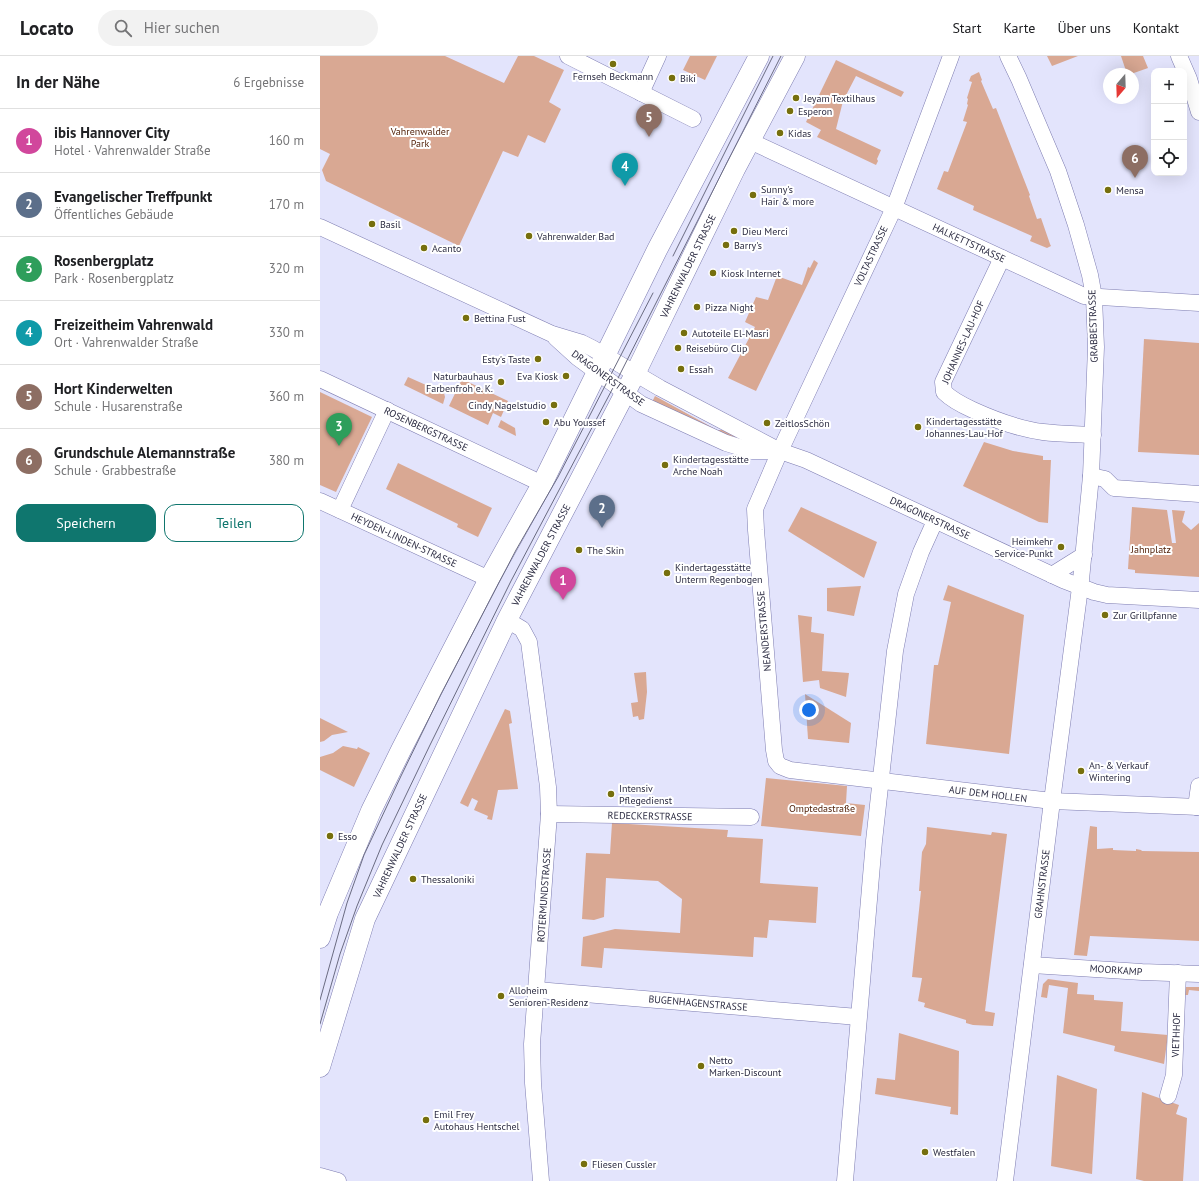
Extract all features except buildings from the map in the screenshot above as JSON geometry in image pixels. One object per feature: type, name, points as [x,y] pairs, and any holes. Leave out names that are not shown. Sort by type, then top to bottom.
[{"type":"main road","points":[[320,938],[328,913],[381,791],[401,750],[489,579],[542,484],[657,250],[759,56]]},
{"type":"main road","name":"VAHRENWALDER STRASSE","points":[[320,1067],[365,919],[507,620],[626,392],[750,141],[795,56]]},
{"type":"street","points":[[570,56],[693,119]]},
{"type":"street","points":[[640,93],[658,56]]},
{"type":"street","name":"VOLTASTRASSE","points":[[780,451],[894,208],[951,56]]},
{"type":"street","name":"GRABBESTRASSE","points":[[1008,56],[1058,171],[1076,225],[1090,275],[1094,297],[1096,347],[1093,435],[1084,554],[1080,586]]},
{"type":"street","points":[[1179,56],[1189,79],[1199,112]]},
{"type":"street","name":"HALKETTSTRASSE","points":[[750,141],[1084,296],[1199,303]]},
{"type":"street","name":"DRAGONERSTRASSE","points":[[320,227],[552,334],[582,344],[602,364],[626,392],[641,404],[726,443],[752,451],[780,451]]},
{"type":"street","name":"JOHANNES-LAU-HOF","points":[[1002,258],[943,382],[944,392],[949,397],[967,407],[990,418],[1015,426],[1043,432],[1093,435]]},
{"type":"street","name":"DRAGONERSTRASSE","points":[[602,364],[635,374],[780,451],[806,460],[1052,575],[1080,586]]},
{"type":"street","name":"ROSENBERGSTRASSE","points":[[320,379],[527,477]]},
{"type":"street","points":[[340,510],[387,410]]},
{"type":"street","name":"NEANDERSTRASSE","points":[[780,451],[755,508],[774,750],[776,761],[780,766]]},
{"type":"street","points":[[1090,476],[1105,479],[1114,488],[1199,494]]},
{"type":"street","name":"HEYDEN-LINDEN-STRASSE","points":[[320,501],[489,579]]},
{"type":"street","points":[[845,1181],[858,1017],[880,781],[899,629],[906,594],[921,552],[935,521]]},
{"type":"street","points":[[1052,575],[1084,554]]},
{"type":"street","points":[[1080,586],[1107,595],[1199,600]]},
{"type":"street","name":"GRAHNSTRASSE","points":[[1005,1181],[1080,586]]},
{"type":"street","name":"ROTERMUNDSTRASSE","points":[[507,620],[522,629],[529,642],[548,787],[549,814],[532,1044],[532,1070],[541,1181]]},
{"type":"street","name":"AUF DEM HOLLEN","points":[[780,766],[790,770],[1052,801],[1198,807]]},
{"type":"street","points":[[1198,807],[1199,786]]},
{"type":"street","name":"REDECKERSTRASSE","points":[[549,814],[751,817]]},
{"type":"street","name":"MOORKAMP","points":[[1032,965],[1199,974]]},
{"type":"street","name":"VIETHHOF","points":[[1168,1096],[1174,1075],[1178,973]]},
{"type":"street","name":"BUGENHAGENSTRASSE","points":[[537,990],[858,1017]]},
{"type":"street","points":[[320,1176],[338,1181]]},
{"type":"green space","name":"Vahrenwalder Park","points":[[320,56],[445,56],[504,83],[518,56],[534,56],[564,70],[549,102],[561,109],[545,143],[528,135],[518,157],[503,151],[459,246],[326,181],[322,170],[330,154],[320,149]]},
{"type":"green space","points":[[690,56],[717,56],[705,80],[683,70]]},
{"type":"green space","points":[[1047,56],[1078,56],[1052,66]]},
{"type":"green space","points":[[1121,56],[1143,56],[1148,68],[1139,71],[1139,68],[1125,68]]},
{"type":"green space","points":[[836,60],[904,92],[901,97],[856,76],[843,101],[836,129],[881,150],[876,165],[817,137],[821,130],[806,122]]},
{"type":"green space","points":[[979,72],[981,81],[993,109],[996,108],[1030,195],[1029,196],[1037,219],[1041,218],[1051,246],[1047,248],[1030,241],[1032,236],[973,210],[974,206],[937,189],[944,171],[948,172],[967,122],[963,121],[968,105],[967,98],[972,82],[969,81],[971,76]]},
{"type":"green space","points":[[814,260],[818,263],[756,391],[728,378],[755,327],[745,322],[756,297],[768,300],[777,276],[802,285],[808,267],[810,268]]},
{"type":"green space","points":[[1144,339],[1199,343],[1199,455],[1138,452]]},
{"type":"green space","points":[[408,377],[444,393],[445,397],[443,404],[404,385]]},
{"type":"green space","points":[[462,379],[508,401],[501,417],[493,413],[488,425],[449,406]]},
{"type":"green space","points":[[320,392],[372,417],[336,492],[320,485]]},
{"type":"green space","points":[[655,396],[717,430],[722,430],[755,444],[719,434],[652,402]]},
{"type":"green space","points":[[501,420],[515,428],[516,436],[498,427]]},
{"type":"green space","points":[[984,442],[1013,451],[1043,456],[1043,460],[1051,460],[1048,523],[1039,522],[963,486]]},
{"type":"green space","points":[[398,463],[492,508],[478,537],[457,527],[458,524],[386,489]]},
{"type":"green space","points":[[801,507],[877,542],[864,578],[788,531]]},
{"type":"green space","name":"Jahnplatz","points":[[1132,507],[1167,510],[1172,543],[1176,543],[1172,510],[1185,511],[1182,522],[1191,530],[1199,523],[1199,577],[1135,573],[1135,570],[1128,569]]},
{"type":"green space","points":[[948,585],[1024,615],[1009,754],[926,744],[934,665],[938,665],[951,602],[943,600]]},
{"type":"green space","points":[[861,586],[854,616],[827,611],[827,588]]},
{"type":"green space","points":[[798,615],[812,617],[811,632],[824,634],[822,671],[849,673],[846,697],[820,688],[819,680],[803,682]]},
{"type":"green space","points":[[646,672],[647,692],[644,719],[639,720],[638,716],[633,717],[631,703],[638,702],[634,673]]},
{"type":"green space","points":[[805,694],[851,723],[849,743],[808,739]]},
{"type":"green space","points":[[505,709],[510,711],[512,723],[509,724],[518,789],[498,790],[492,820],[487,819],[488,816],[474,810],[478,801],[472,798],[468,807],[460,803]]},
{"type":"green space","points":[[320,718],[348,732],[332,735],[320,742]]},
{"type":"green space","points":[[343,746],[357,749],[358,747],[370,753],[354,787],[320,770],[320,757],[333,753]]},
{"type":"green space","name":"Omptedastraße","points":[[766,778],[847,786],[846,803],[865,805],[861,836],[761,826]]},
{"type":"green space","points":[[612,823],[728,830],[727,837],[763,839],[760,883],[818,887],[816,923],[769,920],[767,938],[754,937],[753,957],[604,948],[602,968],[581,966],[583,937],[615,929],[680,933],[682,899],[658,881],[606,878],[604,917],[594,920],[582,919],[586,853],[610,854]]},
{"type":"green space","points":[[1090,826],[1097,827],[1097,849],[1113,848],[1113,850],[1136,851],[1136,849],[1142,851],[1199,852],[1199,941],[1090,936],[1087,956],[1074,955]]},
{"type":"green space","points":[[927,827],[991,835],[992,832],[1007,834],[985,1011],[995,1013],[993,1026],[973,1025],[966,1023],[966,1020],[924,1007],[925,1003],[918,1001],[922,978],[912,977],[921,891],[919,891],[922,852],[926,844]]},
{"type":"green space","points":[[1048,979],[1078,983],[1077,994],[1094,995],[1094,1000],[1123,1002],[1121,1031],[1168,1035],[1164,1064],[1114,1051],[1115,1046],[1063,1033],[1068,988],[1049,985],[1047,998],[1041,997],[1043,984]]},
{"type":"green space","points":[[1185,987],[1199,987],[1199,991],[1189,990],[1188,995],[1183,995]]},
{"type":"green space","points":[[899,1033],[959,1051],[958,1115],[950,1114],[951,1107],[875,1094],[877,1078],[895,1080]]},
{"type":"green space","points":[[1057,1075],[1097,1089],[1092,1174],[1051,1166]]},
{"type":"green space","points":[[1142,1092],[1179,1105],[1176,1114],[1187,1118],[1183,1181],[1144,1181],[1136,1179]]},
{"type":"tram line","points":[[673,256],[773,56]]},
{"type":"tram line","points":[[320,1024],[340,954],[357,906],[382,845],[511,581],[615,384],[781,56]]},
{"type":"tram line","points":[[320,1000],[347,903],[364,855],[401,776],[441,694],[516,550],[558,477],[653,293]]},
{"type":"place","name":"Fernseh Beckmann","points":[[613,64]]},
{"type":"place","name":"Biki","points":[[672,78]]},
{"type":"place","name":"Jeyam Textilhaus","points":[[796,98]]},
{"type":"place","name":"Esperon","points":[[790,111]]},
{"type":"place","name":"Kidas","points":[[780,133]]},
{"type":"place","name":"Hort Kinderwelten","points":[[649,137]]},
{"type":"place","name":"Grundschule Alemannstraße","points":[[1135,178]]},
{"type":"place","name":"Freizeitheim Vahrenwald","points":[[625,186]]},
{"type":"place","name":"Mensa","points":[[1108,190]]},
{"type":"place","name":"Sunny's Hair & more","points":[[753,195]]},
{"type":"place","name":"Basil","points":[[372,224]]},
{"type":"place","name":"Dieu Merci","points":[[734,231]]},
{"type":"place","name":"Vahrenwalder Bad","points":[[529,236]]},
{"type":"place","name":"Barry's","points":[[726,245]]},
{"type":"place","name":"Acanto","points":[[424,248]]},
{"type":"place","name":"Kiosk Internet","points":[[713,273]]},
{"type":"place","name":"Pizza Night","points":[[697,307]]},
{"type":"place","name":"Bettina Fust","points":[[466,318]]},
{"type":"place","name":"Autoteile El-Masri","points":[[684,333]]},
{"type":"place","name":"Reisebüro Clip","points":[[678,348]]},
{"type":"place","name":"Esty's Taste","points":[[538,359]]},
{"type":"place","name":"Essah","points":[[681,369]]},
{"type":"place","name":"Eva Kiosk","points":[[566,376]]},
{"type":"place","name":"Naturbauhaus Farbenfroh e. K.","points":[[501,382]]},
{"type":"place","name":"Cindy Nagelstudio","points":[[554,405]]},
{"type":"place","name":"Abu Youssef","points":[[546,422]]},
{"type":"place","name":"ZeitlosSchön","points":[[767,423]]},
{"type":"place","name":"Kindertagesstätte Johannes-Lau-Hof","points":[[918,427]]},
{"type":"place","name":"Rosenbergplatz","points":[[339,446]]},
{"type":"place","name":"Kindertagesstätte Arche Noah","points":[[665,465]]},
{"type":"place","name":"Evangelischer Treffpunkt","points":[[602,528]]},
{"type":"place","name":"Heimkehr Service-Punkt","points":[[1061,547]]},
{"type":"place","name":"The Skin","points":[[579,550]]},
{"type":"place","name":"Kindertagesstätte Unterm Regenbogen","points":[[667,573]]},
{"type":"place","name":"ibis Hannover City","points":[[563,600]]},
{"type":"place","name":"Zur Grillpfanne","points":[[1105,615]]},
{"type":"place","name":"An- & Verkauf Wintering","points":[[1081,771]]},
{"type":"place","name":"Intensiv Pflegedienst","points":[[611,794]]},
{"type":"place","name":"Esso","points":[[330,836]]},
{"type":"place","name":"Thessaloniki","points":[[413,879]]},
{"type":"place","name":"Alloheim Senioren-Residenz","points":[[501,996]]},
{"type":"place","name":"Netto Marken-Discount","points":[[701,1066]]},
{"type":"place","name":"Emil Frey Autohaus Hentschel","points":[[426,1120]]},
{"type":"place","name":"Westfalen","points":[[925,1152]]},
{"type":"place","name":"Fliesen Cussler","points":[[584,1164]]}]
